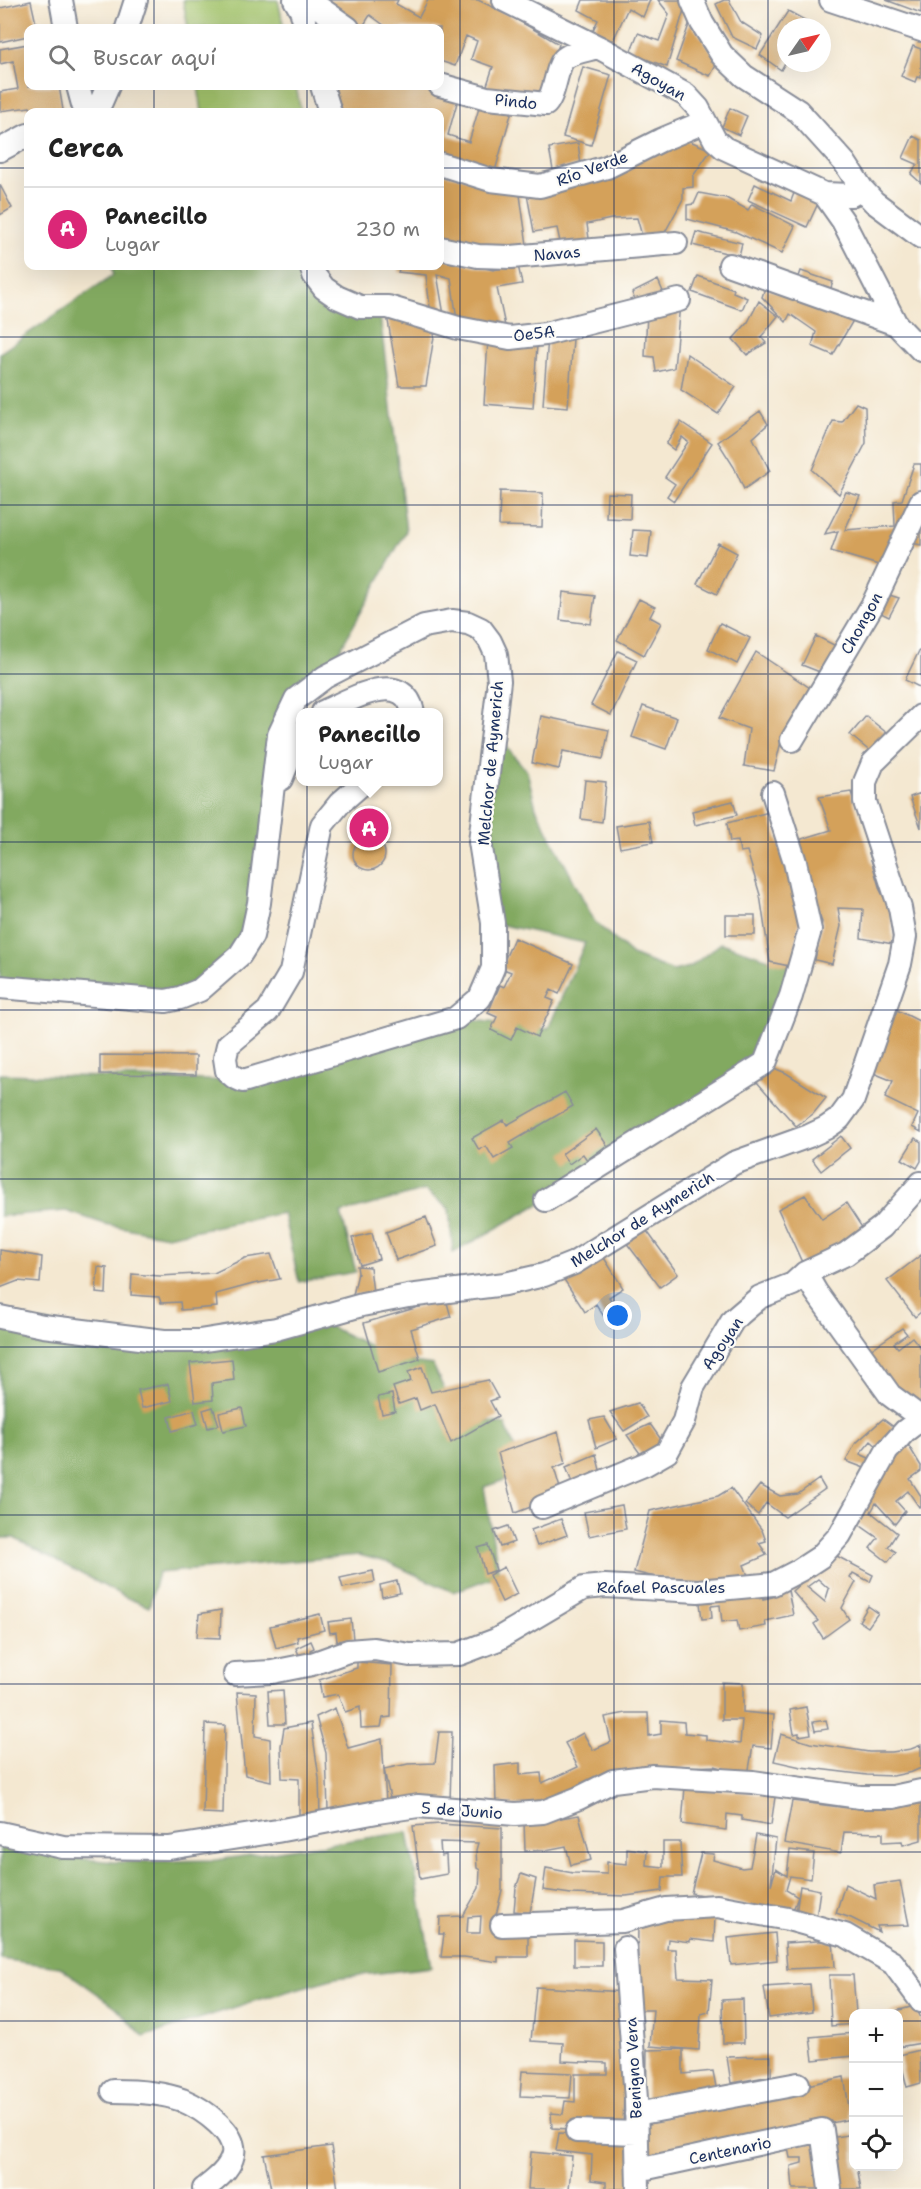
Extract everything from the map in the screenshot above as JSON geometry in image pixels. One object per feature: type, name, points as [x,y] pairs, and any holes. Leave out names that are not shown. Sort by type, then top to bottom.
[{"type":"street","points":[[60,0],[65,24]]},
{"type":"street","points":[[128,24],[136,0]]},
{"type":"street","points":[[295,0],[305,24]]},
{"type":"street","points":[[308,0],[342,24]]},
{"type":"street","name":"Agoyan","points":[[504,0],[686,94],[693,101],[715,140],[724,148],[824,194],[851,195],[862,189]]},
{"type":"street","points":[[692,0],[702,23],[722,56],[744,76],[798,111],[845,163],[862,189],[874,202],[918,233]]},
{"type":"street","points":[[833,0],[921,30]]},
{"type":"street","name":"Pindo","points":[[444,86],[487,98],[546,104],[553,94],[565,57],[598,47]]},
{"type":"street","points":[[79,90],[83,108]]},
{"type":"street","points":[[94,108],[101,102],[106,90]]},
{"type":"street","points":[[323,90],[329,108]]},
{"type":"street","name":"Río Verde","points":[[444,165],[491,180],[540,186],[607,167],[704,122]]},
{"type":"street","points":[[0,150],[24,137]]},
{"type":"street","points":[[824,194],[843,221],[896,324],[921,350]]},
{"type":"street","name":"Navas","points":[[444,249],[478,256],[511,257],[676,243]]},
{"type":"street","points":[[730,265],[896,324]]},
{"type":"street","name":"Oe5A","points":[[312,270],[324,288],[337,297],[360,307],[388,307],[458,328],[510,338],[545,334],[679,300]]},
{"type":"street","name":"Chongon","points":[[792,740],[873,604],[921,502]]},
{"type":"street","name":"Melchor de Aymerich","points":[[0,987],[166,1001],[200,990],[240,955],[252,936],[259,903],[279,735],[296,699],[325,677],[424,626],[452,621],[468,623],[481,629],[496,654],[499,681],[480,842],[493,923],[493,968],[480,998],[456,1018],[243,1081],[227,1071],[225,1058],[228,1045],[268,1011],[291,972],[322,825],[340,802],[359,786]]},
{"type":"street","points":[[332,708],[369,692],[390,689],[400,691],[408,699],[411,708]]},
{"type":"street","name":"Melchor de Aymerich","points":[[0,1317],[43,1326],[164,1341],[200,1341],[276,1329],[362,1305],[408,1296],[505,1284],[544,1275],[574,1263],[734,1163],[826,1128],[844,1113],[853,1100],[900,964],[905,937],[900,908],[865,802],[865,782],[873,763],[921,716]]},
{"type":"street","name":"Melchor de Aymerich","points":[[272,800],[296,743]]},
{"type":"street","points":[[546,1200],[765,1063],[791,996],[810,930],[795,862],[773,793]]},
{"type":"street","name":"Agoyan","points":[[542,1507],[646,1464],[667,1452],[684,1421],[693,1387],[734,1320],[760,1297],[793,1284],[805,1273],[846,1254],[882,1227],[921,1184]]},
{"type":"street","points":[[805,1273],[816,1292],[890,1395],[921,1419]]},
{"type":"street","name":"Rafael Pascuales","points":[[235,1674],[272,1672],[312,1664],[348,1651],[374,1649],[410,1655],[459,1654],[496,1640],[584,1588],[605,1586],[698,1591],[773,1584],[820,1557],[840,1534],[887,1451],[905,1431],[921,1419]]},
{"type":"street","name":"5 de Junio","points":[[0,1833],[63,1847],[169,1848],[418,1806],[515,1814],[543,1812],[613,1781],[654,1776],[753,1782],[860,1797],[893,1797],[921,1791]]},
{"type":"street","points":[[502,1925],[613,1922],[666,1909],[717,1906],[788,1919],[845,1935],[893,1963],[921,2001]]},
{"type":"street","name":"Benigno Vera","points":[[625,1948],[637,2124],[638,2180]]},
{"type":"street","points":[[577,2131],[637,2124],[798,2084]]},
{"type":"street","points":[[113,2091],[139,2091],[182,2100],[220,2124],[232,2139],[233,2158],[222,2174],[204,2189]]},
{"type":"street","name":"Centenario","points":[[638,2180],[822,2130],[830,2189]]},
{"type":"green space","points":[[183,0],[278,0],[283,24],[187,24]]},
{"type":"green space","points":[[199,90],[297,90],[300,108],[201,108]]},
{"type":"green space","points":[[112,270],[302,270],[304,280],[339,314],[380,316],[406,531],[325,677],[295,699],[252,936],[180,998],[0,987],[0,353],[113,275]]},
{"type":"green space","points":[[492,730],[527,771],[536,808],[595,922],[632,955],[673,971],[690,967],[721,943],[796,968],[766,1055],[546,1200],[453,1253],[449,1209],[425,1190],[341,1213],[356,1272],[299,1282],[283,1213],[167,1236],[105,1224],[66,1211],[0,1216],[0,1074],[243,1081],[456,1018],[548,1029],[585,943],[493,923],[480,842]]},
{"type":"green space","points":[[0,1316],[164,1341],[316,1320],[399,1360],[433,1365],[457,1418],[505,1424],[525,1473],[484,1487],[499,1575],[453,1592],[390,1563],[359,1555],[158,1573],[149,1607],[125,1597],[14,1538],[0,1538]]},
{"type":"green space","points":[[408,1832],[432,1967],[335,1978],[254,2001],[144,2037],[116,2007],[60,1967],[0,1959],[0,1844],[57,1856],[115,1862],[217,1860]]},
{"type":"building","points":[[315,0],[398,0],[396,4],[419,17],[428,0],[478,0],[559,44],[544,96],[485,91],[493,67],[471,59],[477,41],[466,36],[455,66],[444,62],[444,24],[382,24],[370,15],[364,24],[352,24]]},
{"type":"building","points":[[583,0],[650,0],[643,17],[628,8],[611,45],[591,34],[598,20],[579,10]]},
{"type":"building","points":[[658,0],[683,0],[686,3],[667,67],[630,53],[638,33],[659,41],[669,14]]},
{"type":"building","points":[[729,0],[741,22],[763,36],[757,49],[732,37],[716,4]]},
{"type":"building","points":[[886,0],[921,0],[921,13]]},
{"type":"building","points":[[31,1],[36,24],[24,24],[24,37],[0,42],[0,8]]},
{"type":"building","points":[[311,11],[332,24],[310,24]]},
{"type":"building","points":[[788,11],[801,18],[784,18]]},
{"type":"building","points":[[690,22],[719,60],[710,76],[676,61]]},
{"type":"building","points":[[777,28],[777,67],[760,55]]},
{"type":"building","points":[[24,45],[24,90],[60,90],[63,108],[30,107],[0,111],[0,92],[18,89],[13,61],[0,64],[0,49]]},
{"type":"building","points":[[913,46],[921,49],[921,78],[917,77],[915,82],[901,76]]},
{"type":"building","points":[[583,67],[611,75],[591,145],[563,137]]},
{"type":"building","points":[[326,90],[429,90],[458,99],[448,135],[469,142],[481,101],[513,107],[495,171],[444,159],[444,108],[332,108]]},
{"type":"building","points":[[730,108],[747,116],[739,135],[722,127]]},
{"type":"building","points":[[913,136],[921,140],[921,183],[911,174],[917,164],[903,158]]},
{"type":"building","points":[[685,139],[711,150],[693,176],[693,187],[683,188],[683,199],[664,234],[643,239],[637,218],[611,219],[587,224],[590,246],[562,251],[557,228],[534,232],[526,189]]},
{"type":"building","points":[[578,143],[581,165],[553,170],[549,148]]},
{"type":"building","points":[[444,174],[519,188],[528,252],[444,245]]},
{"type":"building","points":[[755,184],[791,201],[796,188],[820,199],[807,227],[748,200]]},
{"type":"building","points":[[0,185],[12,208],[0,215]]},
{"type":"building","points":[[699,193],[726,198],[748,210],[752,204],[795,226],[782,253],[736,232],[687,219],[687,205],[694,204]]},
{"type":"building","points":[[696,232],[742,243],[739,256],[692,245]]},
{"type":"building","points":[[444,258],[493,270],[518,265],[522,284],[497,288],[505,326],[457,320],[451,278],[437,274],[444,315],[431,315],[426,275],[398,272],[399,270],[444,270]]},
{"type":"building","points":[[801,271],[833,282],[828,296],[796,285]]},
{"type":"building","points":[[698,276],[734,289],[733,292],[747,298],[742,310],[692,292]]},
{"type":"building","points":[[658,280],[664,294],[638,307],[632,293]]},
{"type":"building","points":[[765,288],[855,317],[833,355],[812,346],[816,332],[790,314],[786,322],[762,297]]},
{"type":"building","points":[[759,301],[778,316],[761,337],[766,343],[747,355],[733,339],[748,322]]},
{"type":"building","points":[[680,304],[674,368],[656,372],[654,357],[645,356],[647,313]]},
{"type":"building","points":[[387,315],[436,324],[426,386],[399,386]]},
{"type":"building","points":[[548,337],[573,339],[568,407],[543,405]]},
{"type":"building","points":[[488,340],[537,344],[533,408],[484,404]]},
{"type":"building","points":[[687,354],[736,387],[718,414],[681,390]]},
{"type":"building","points":[[856,403],[865,407],[866,443],[839,494],[812,470],[833,421],[842,422]]},
{"type":"building","points":[[760,411],[768,424],[753,438],[770,471],[744,489],[734,467],[718,442]]},
{"type":"building","points":[[681,422],[712,443],[674,501],[667,496],[675,484],[665,477],[688,442],[682,437],[674,450],[666,444]]},
{"type":"building","points":[[914,464],[921,464],[921,499],[889,568],[831,551],[838,531],[825,534],[846,492],[860,496],[845,530],[895,526],[894,501],[902,500]]},
{"type":"building","points":[[500,491],[543,493],[542,527],[499,526]]},
{"type":"building","points":[[607,493],[631,494],[630,519],[606,518]]},
{"type":"building","points":[[921,522],[921,545],[912,543]]},
{"type":"building","points":[[633,530],[651,531],[648,558],[630,556]]},
{"type":"building","points":[[718,543],[737,553],[717,594],[697,584]]},
{"type":"building","points":[[563,592],[595,596],[591,624],[560,620]]},
{"type":"building","points":[[886,594],[899,598],[889,617],[877,611]]},
{"type":"building","points":[[639,599],[655,607],[650,617],[661,623],[644,655],[617,640]]},
{"type":"building","points":[[720,623],[750,638],[737,664],[708,649]]},
{"type":"building","points":[[816,636],[840,648],[825,674],[802,665]]},
{"type":"building","points":[[618,651],[637,660],[611,715],[591,705]]},
{"type":"building","points":[[919,651],[921,652],[921,688],[905,680]]},
{"type":"building","points":[[756,652],[816,692],[782,737],[774,771],[744,766],[749,729],[719,718]]},
{"type":"building","points":[[643,706],[677,718],[666,749],[632,737]]},
{"type":"building","points":[[541,716],[609,730],[603,759],[563,751],[559,769],[532,763]]},
{"type":"building","points":[[866,716],[888,734],[872,753],[850,735]]},
{"type":"building","points":[[585,780],[606,782],[602,822],[581,819]]},
{"type":"building","points":[[851,792],[880,890],[891,911],[893,944],[861,938],[863,909],[838,908],[841,926],[832,964],[815,960],[822,922],[792,842],[831,830],[819,797]]},
{"type":"building","points":[[921,793],[921,828],[910,797]]},
{"type":"building","points":[[733,801],[737,815],[695,825],[692,811]]},
{"type":"building","points":[[769,812],[801,908],[794,967],[770,962],[760,895],[747,851],[740,852],[738,841],[730,842],[727,823]]},
{"type":"building","points":[[649,821],[653,842],[620,848],[616,826]]},
{"type":"building","points":[[369,838],[380,843],[385,854],[380,865],[369,870],[358,865],[353,854],[358,843]]},
{"type":"building","points":[[726,915],[755,915],[755,935],[726,935]]},
{"type":"building","points":[[514,938],[573,964],[559,994],[551,990],[547,998],[554,1001],[537,1037],[517,1027],[511,1040],[491,1030],[497,1017],[488,1013],[500,985],[504,987],[511,972],[501,968]]},
{"type":"building","points":[[895,1009],[921,1022],[921,1132],[912,1127],[918,1114],[885,1098],[893,1081],[866,1070]]},
{"type":"building","points":[[100,1055],[196,1056],[196,1075],[100,1074]]},
{"type":"building","points":[[766,1065],[786,1073],[826,1098],[813,1114],[796,1126],[756,1081]]},
{"type":"building","points":[[565,1092],[573,1106],[510,1143],[513,1148],[494,1159],[486,1146],[479,1150],[472,1138],[504,1120],[507,1125]]},
{"type":"building","points":[[596,1129],[607,1145],[587,1160],[583,1154],[569,1164],[562,1154]]},
{"type":"building","points":[[841,1136],[850,1148],[821,1171],[812,1159]]},
{"type":"building","points":[[915,1138],[921,1142],[921,1161],[917,1168],[902,1159]]},
{"type":"building","points":[[805,1195],[822,1219],[846,1203],[863,1229],[805,1269],[778,1209]]},
{"type":"building","points":[[426,1217],[437,1246],[396,1260],[386,1232]]},
{"type":"building","points":[[644,1227],[678,1274],[660,1287],[625,1241]]},
{"type":"building","points":[[372,1233],[379,1259],[360,1265],[352,1238]]},
{"type":"building","points":[[0,1250],[42,1257],[40,1283],[18,1281],[0,1288]]},
{"type":"building","points":[[601,1253],[623,1288],[609,1297],[624,1321],[612,1329],[596,1304],[585,1312],[563,1278]]},
{"type":"building","points":[[271,1254],[280,1279],[216,1294],[217,1307],[181,1310],[180,1302],[161,1303],[159,1297],[131,1295],[132,1274],[160,1276],[214,1273],[245,1258]]},
{"type":"building","points":[[921,1255],[921,1312],[915,1317],[887,1281]]},
{"type":"building","points":[[357,1266],[370,1267],[373,1293],[353,1295],[358,1273]]},
{"type":"building","points":[[98,1267],[107,1268],[106,1294],[96,1293]]},
{"type":"building","points":[[446,1299],[451,1317],[411,1329],[420,1359],[378,1372],[364,1323]]},
{"type":"building","points":[[902,1328],[907,1334],[894,1343],[898,1348],[912,1337],[921,1348],[921,1417],[863,1355]]},
{"type":"building","points":[[232,1359],[234,1380],[212,1383],[213,1400],[195,1402],[190,1363]]},
{"type":"building","points":[[422,1367],[431,1392],[488,1380],[498,1398],[490,1401],[498,1416],[451,1443],[435,1404],[420,1410],[416,1398],[399,1404],[393,1387],[411,1381],[408,1372]]},
{"type":"building","points":[[168,1384],[172,1401],[142,1408],[138,1390]]},
{"type":"building","points":[[392,1394],[395,1411],[382,1414],[378,1397]]},
{"type":"building","points":[[638,1403],[647,1417],[624,1431],[610,1412]]},
{"type":"building","points":[[213,1407],[219,1425],[208,1428],[203,1410]]},
{"type":"building","points":[[242,1408],[246,1426],[223,1431],[219,1413]]},
{"type":"building","points":[[194,1410],[198,1424],[172,1431],[169,1417]]},
{"type":"building","points":[[604,1417],[617,1439],[596,1448],[589,1420]]},
{"type":"building","points":[[883,1419],[895,1428],[879,1448],[871,1441],[860,1454],[871,1459],[867,1469],[846,1461],[855,1444]]},
{"type":"building","points":[[650,1424],[665,1445],[644,1459],[627,1435]]},
{"type":"building","points":[[558,1432],[566,1463],[554,1468],[562,1495],[515,1513],[498,1453]]},
{"type":"building","points":[[904,1438],[921,1466],[921,1471],[910,1479],[921,1496],[921,1506],[919,1507],[908,1491],[896,1501],[905,1511],[895,1524],[876,1503],[871,1512],[897,1533],[888,1547],[896,1552],[888,1562],[870,1548],[878,1538],[851,1519]]},
{"type":"building","points":[[596,1454],[602,1478],[574,1488],[566,1467]]},
{"type":"building","points":[[819,1479],[825,1489],[785,1517],[766,1503],[758,1515],[745,1504],[760,1485],[780,1496],[798,1494]]},
{"type":"building","points":[[731,1488],[762,1530],[766,1541],[759,1543],[767,1555],[744,1565],[750,1581],[688,1585],[634,1572],[650,1511],[718,1496]]},
{"type":"building","points":[[622,1505],[626,1529],[589,1536],[584,1512]]},
{"type":"building","points":[[561,1519],[567,1535],[537,1546],[531,1530]]},
{"type":"building","points":[[508,1526],[514,1542],[500,1547],[494,1531]]},
{"type":"building","points":[[488,1545],[496,1570],[485,1574],[478,1548]]},
{"type":"building","points":[[831,1553],[873,1575],[870,1582],[853,1573],[850,1578],[856,1582],[842,1608],[849,1619],[823,1638],[814,1624],[818,1621],[792,1591],[801,1583],[795,1577]],"holes":[[[818,1579],[829,1589],[825,1602],[807,1587]]]},
{"type":"building","points":[[504,1567],[517,1594],[502,1602],[489,1575]]},
{"type":"building","points":[[373,1571],[375,1582],[343,1588],[340,1578]]},
{"type":"building","points":[[397,1581],[400,1593],[382,1597],[380,1585]]},
{"type":"building","points":[[787,1585],[793,1615],[765,1621],[766,1626],[739,1631],[737,1620],[722,1622],[720,1605],[711,1606],[712,1618],[702,1619],[699,1595],[761,1589],[763,1599],[773,1597],[771,1588]]},
{"type":"building","points":[[868,1606],[878,1613],[868,1627],[859,1621]]},
{"type":"building","points":[[221,1610],[220,1638],[197,1637],[199,1614]]},
{"type":"building","points":[[320,1614],[324,1630],[297,1637],[298,1642],[276,1648],[270,1626]]},
{"type":"building","points":[[351,1619],[353,1639],[337,1641],[336,1632],[330,1633],[328,1622]]},
{"type":"building","points":[[311,1641],[314,1648],[310,1650],[318,1669],[307,1673],[296,1648]]},
{"type":"building","points":[[357,1662],[392,1665],[391,1717],[383,1718],[381,1727],[361,1728],[360,1707],[345,1712],[338,1694],[322,1697],[319,1680],[357,1668]]},
{"type":"building","points":[[722,1682],[743,1683],[743,1712],[774,1715],[771,1748],[753,1746],[748,1775],[715,1766],[686,1767],[562,1806],[496,1805],[495,1766],[520,1763],[520,1775],[541,1773],[542,1783],[565,1773],[578,1767],[565,1743],[583,1733],[593,1750],[611,1742],[605,1717],[626,1713],[648,1713],[649,1736],[661,1734],[661,1720],[684,1722],[685,1733],[706,1735],[706,1740],[740,1744],[742,1720],[722,1720]]},
{"type":"building","points":[[283,1690],[285,1724],[270,1724],[268,1691]]},
{"type":"building","points":[[237,1692],[256,1693],[255,1736],[270,1739],[271,1781],[245,1775]]},
{"type":"building","points":[[806,1707],[811,1734],[799,1736],[799,1733],[794,1734],[790,1710]]},
{"type":"building","points":[[335,1708],[348,1748],[382,1739],[386,1802],[328,1810],[326,1753],[316,1717]]},
{"type":"building","points":[[826,1720],[828,1729],[815,1731],[813,1722]]},
{"type":"building","points":[[311,1723],[319,1778],[320,1816],[299,1820],[299,1779],[282,1778],[281,1746],[284,1728]]},
{"type":"building","points":[[205,1724],[225,1725],[223,1814],[203,1813]]},
{"type":"building","points":[[439,1732],[452,1732],[450,1802],[391,1803],[384,1769],[408,1764],[435,1763]]},
{"type":"building","points":[[781,1734],[810,1743],[869,1752],[892,1752],[921,1745],[921,1768],[893,1776],[867,1775],[801,1767],[774,1761]]},
{"type":"building","points":[[685,1787],[775,1797],[771,1825],[742,1820],[742,1816],[727,1814],[726,1830],[682,1824]]},
{"type":"building","points":[[921,1799],[921,1840],[903,1845],[902,1841],[883,1842],[883,1833],[844,1832],[841,1853],[784,1843],[792,1801],[848,1808],[898,1807]]},
{"type":"building","points":[[579,1815],[591,1860],[571,1865],[566,1846],[525,1851],[524,1820],[543,1821]]},
{"type":"building","points":[[440,1824],[502,1828],[502,1890],[496,1915],[496,1934],[528,1934],[528,1957],[498,1957],[498,1962],[464,1957],[441,1957],[444,1934],[439,1934],[440,1917],[463,1916],[479,1888],[480,1870],[477,1868],[476,1850],[478,1843],[440,1842],[441,1856],[446,1855],[447,1874],[420,1879],[413,1826]],"holes":[[[481,1916],[480,1933],[467,1933],[468,1917]]]},
{"type":"building","points":[[756,1835],[776,1839],[771,1885],[776,1869],[787,1876],[790,1850],[814,1853],[811,1879],[790,1876],[786,1890],[798,1897],[790,1918],[720,1898],[691,1893],[701,1853],[714,1854],[713,1860],[742,1868],[750,1867]]},
{"type":"building","points":[[663,1842],[680,1842],[682,1877],[663,1877],[662,1891],[626,1896],[571,1894],[543,1890],[546,1868],[573,1873],[607,1874],[607,1862],[627,1864],[627,1848],[647,1851],[646,1865],[663,1867]]},
{"type":"building","points":[[521,1874],[536,1879],[530,1913],[514,1911],[516,1888]]},
{"type":"building","points":[[900,1881],[909,1925],[877,1926],[879,1932],[836,1913],[845,1884],[876,1899],[874,1885]]},
{"type":"building","points":[[800,1886],[820,1890],[816,1918],[796,1914]]},
{"type":"building","points":[[715,1915],[714,1942],[668,1939],[667,1949],[676,1949],[678,1978],[712,1979],[709,2012],[701,2014],[699,2050],[650,2046],[653,2010],[637,2010],[638,1921]]},
{"type":"building","points":[[775,1933],[777,1960],[731,1965],[728,1938]]},
{"type":"building","points":[[574,1940],[602,1941],[602,1966],[574,1966]]},
{"type":"building","points":[[833,1940],[835,1967],[787,1969],[785,1943]]},
{"type":"building","points":[[829,1975],[853,1975],[856,2009],[849,2009],[849,2024],[831,2026]]},
{"type":"building","points":[[810,1984],[812,2012],[769,2018],[764,1987]]},
{"type":"building","points":[[536,1987],[626,1992],[623,2132],[552,2128],[551,2113],[563,2114],[565,2101],[575,2102],[575,2074],[607,2074],[607,2063],[562,2061],[563,2043],[531,2041]]},
{"type":"building","points":[[743,1999],[744,2043],[723,2043],[722,2000]]},
{"type":"building","points":[[915,2006],[921,2018],[921,2043],[903,2046],[903,2009]]},
{"type":"building","points":[[849,2033],[849,2056],[813,2060],[810,2037]]},
{"type":"building","points":[[683,2049],[683,2074],[713,2071],[718,2098],[646,2112],[647,2050]]},
{"type":"building","points":[[920,2050],[921,2083],[907,2087],[903,2071],[903,2054]]},
{"type":"building","points":[[771,2056],[771,2076],[731,2083],[727,2057]]},
{"type":"building","points":[[522,2071],[572,2073],[570,2098],[520,2096]]},
{"type":"building","points":[[844,2077],[849,2107],[849,2119],[644,2161],[642,2121]]},
{"type":"building","points":[[559,2133],[632,2138],[631,2189],[606,2189],[606,2182],[591,2180],[592,2155],[556,2151]]},
{"type":"building","points":[[849,2135],[849,2171],[858,2171],[861,2189],[836,2189],[830,2138]]},
{"type":"building","points":[[787,2143],[819,2143],[826,2189],[793,2189],[791,2166],[802,2163],[802,2158],[790,2158]]},
{"type":"building","points":[[331,2146],[338,2189],[271,2189],[264,2155]]},
{"type":"building","points":[[531,2152],[572,2156],[569,2189],[528,2189]]},
{"type":"place","name":"Panecillo","points":[[369,828]]}]
